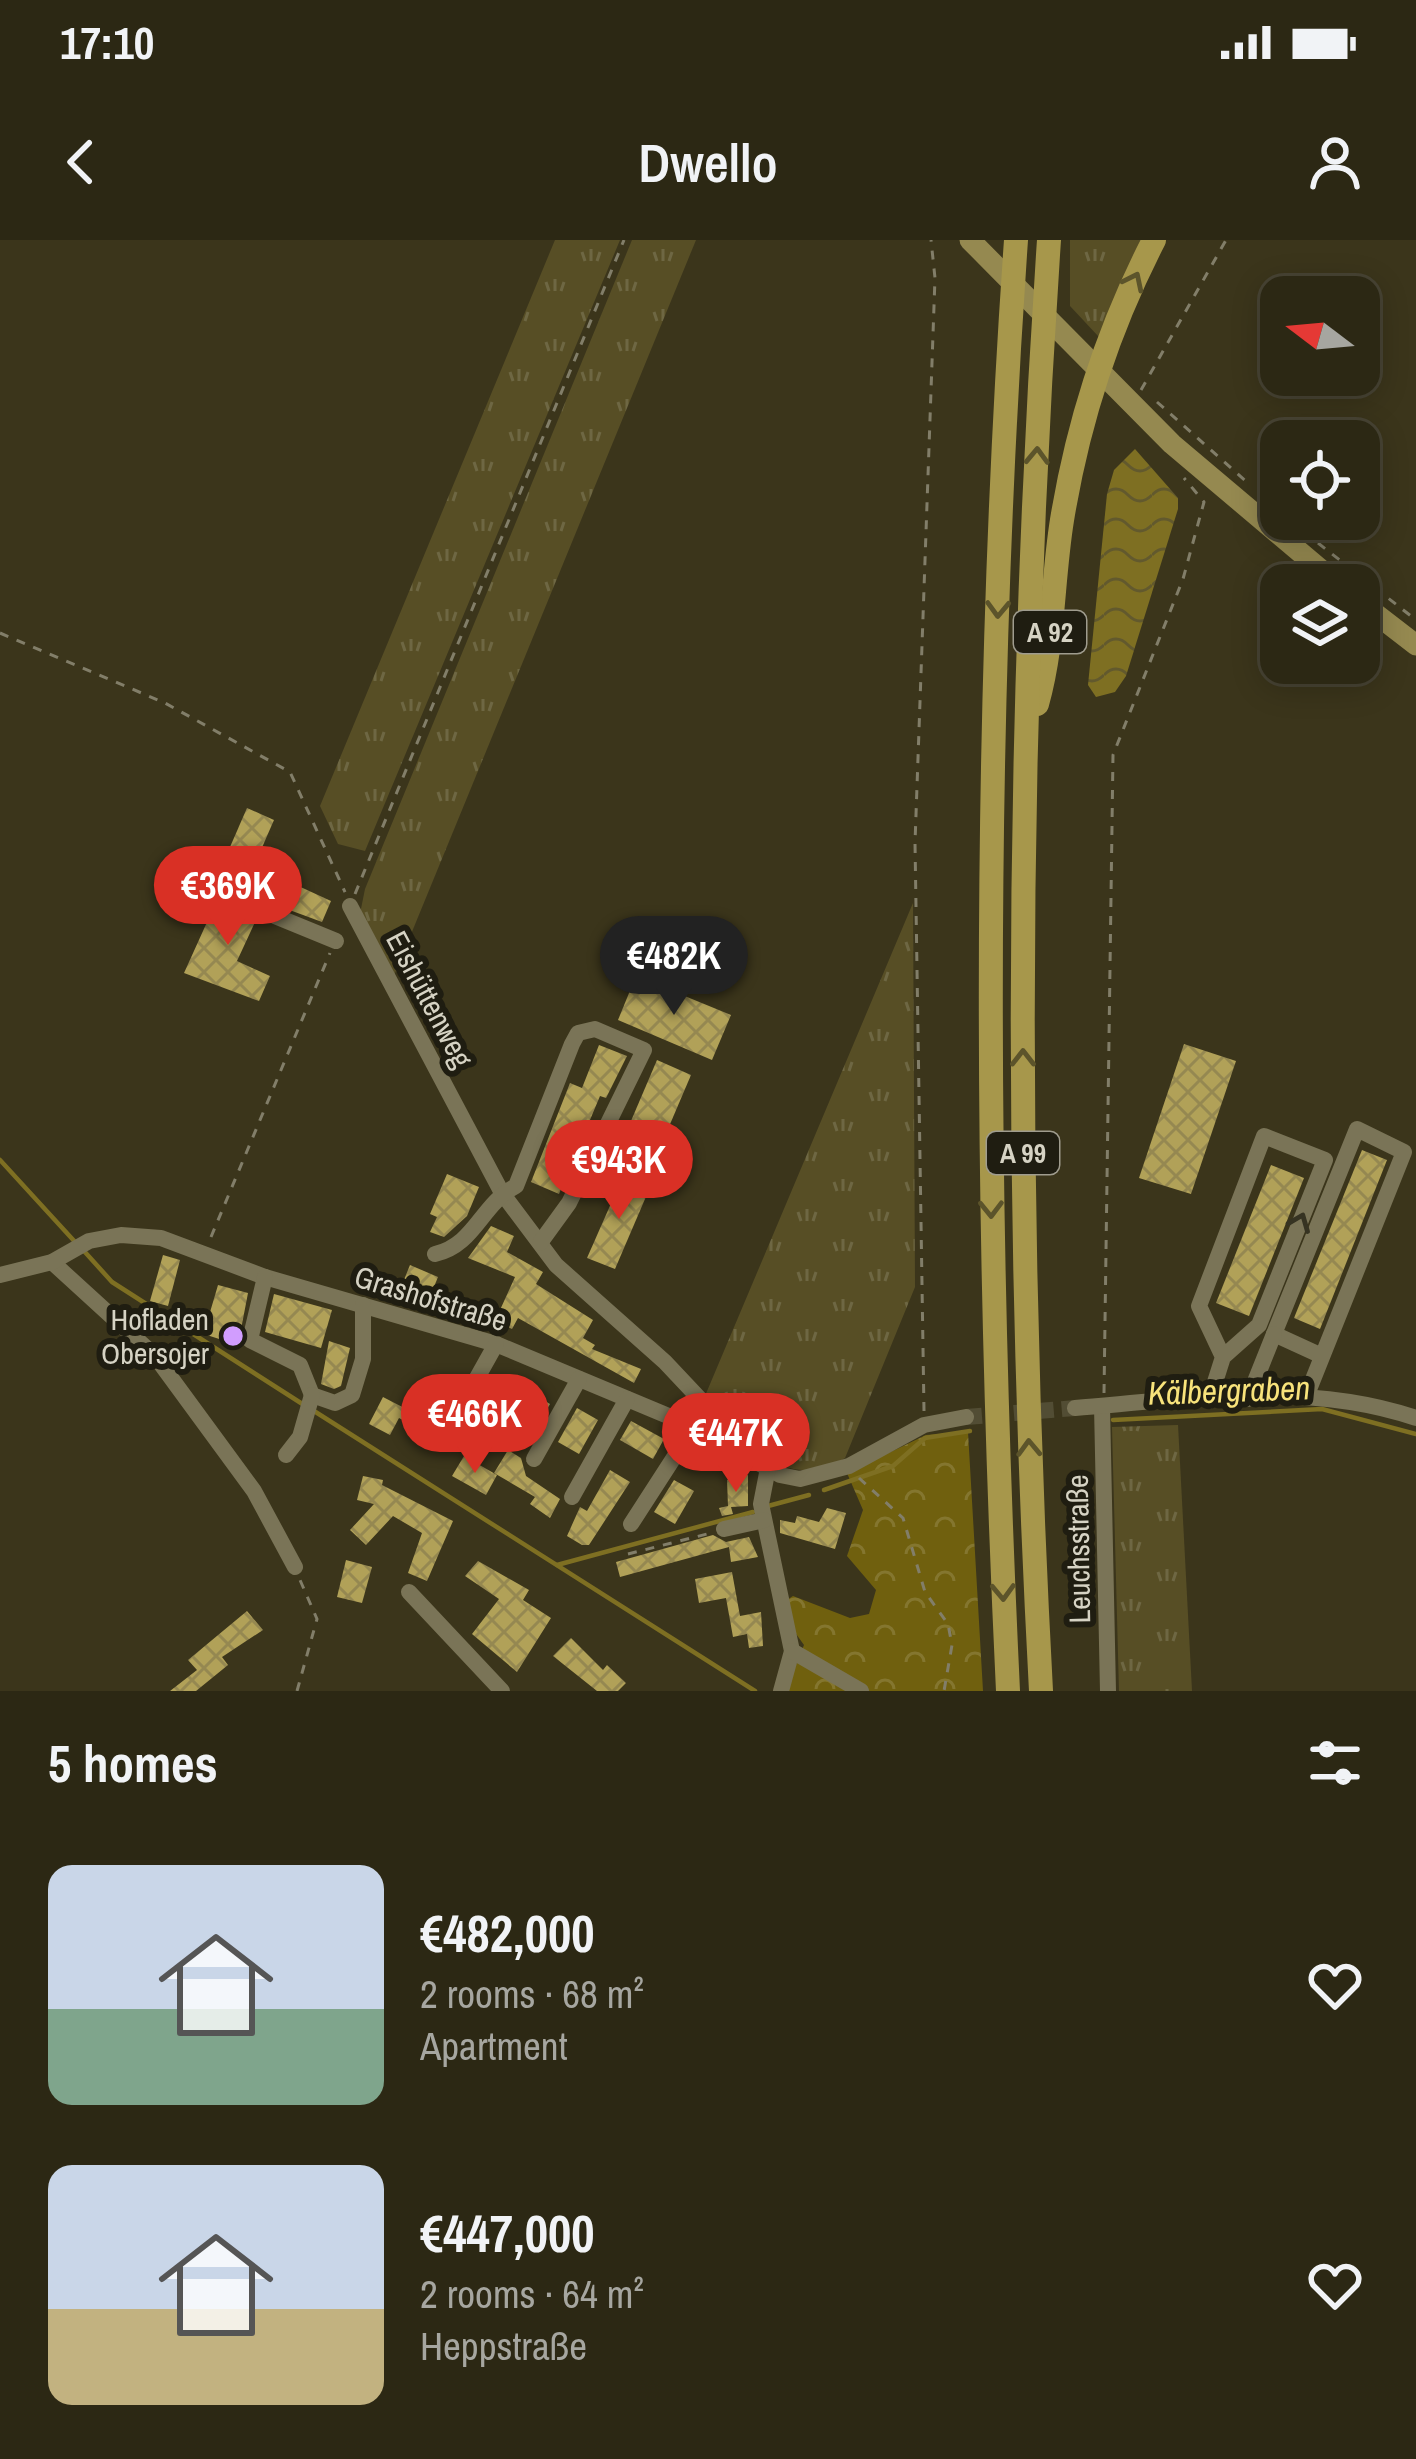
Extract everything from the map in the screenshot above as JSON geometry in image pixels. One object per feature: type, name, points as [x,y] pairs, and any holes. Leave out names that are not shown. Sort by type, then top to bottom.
[{"type":"highway","name":"A 99","points":[[1008,1691],[990,1102],[996,682],[1016,240]]},
{"type":"highway","name":"A 92","points":[[1027,740],[1048,666],[1062,522],[1090,394],[1115,322],[1154,240]]},
{"type":"highway","name":"A 99","points":[[1041,1691],[1023,1149],[1027,740],[1048,248]]},
{"type":"main road","points":[[970,240],[1135,396],[1172,444],[1314,564]]},
{"type":"main road","points":[[1380,617],[1416,645]]},
{"type":"street","name":"Eishüttenweg","points":[[350,906],[502,1193],[580,1288],[665,1362],[768,1468]]},
{"type":"street","points":[[275,916],[336,941]]},
{"type":"street","points":[[435,1254],[459,1249],[502,1193],[516,1186],[578,1033],[595,1029],[644,1050],[569,1203],[540,1243]]},
{"type":"street","points":[[1248,1399],[1358,1129],[1404,1151],[1306,1397]]},
{"type":"street","points":[[1209,1401],[1223,1357],[1259,1325],[1325,1160],[1264,1136],[1199,1306],[1223,1357]]},
{"type":"street","name":"Grashofstraße","points":[[0,1275],[60,1258],[89,1241],[122,1234],[161,1238],[205,1250],[266,1277],[496,1344],[800,1479],[849,1466],[924,1425],[967,1417]]},
{"type":"street","points":[[60,1258],[154,1356],[254,1491],[295,1568]]},
{"type":"street","points":[[266,1277],[250,1340],[300,1365],[309,1405],[286,1455]]},
{"type":"street","points":[[309,1405],[352,1395],[363,1359],[362,1305]]},
{"type":"street","points":[[1274,1334],[1322,1355]]},
{"type":"street","points":[[454,1420],[496,1344]]},
{"type":"street","points":[[534,1459],[579,1379]]},
{"type":"street","points":[[1075,1408],[1306,1397],[1350,1400],[1416,1418]]},
{"type":"street","points":[[572,1497],[627,1399]]},
{"type":"street","name":"Leuchsstraße","points":[[1102,1406],[1108,1691]]},
{"type":"street","points":[[632,1524],[693,1428]]},
{"type":"street","points":[[768,1468],[764,1520],[792,1651],[781,1691]]},
{"type":"street","points":[[724,1529],[764,1520]]},
{"type":"street","points":[[410,1592],[502,1691]]},
{"type":"street","points":[[792,1651],[861,1691]]},
{"type":"path","points":[[350,906],[624,240]]},
{"type":"path","points":[[924,1425],[915,843],[935,278],[931,240]]},
{"type":"path","points":[[1226,240],[1135,396],[1247,483]]},
{"type":"path","points":[[1102,1406],[1108,1358],[1113,755],[1183,579],[1204,502],[1178,471],[1172,444]]},
{"type":"path","points":[[1314,540],[1416,620]]},
{"type":"path","points":[[0,632],[165,703],[290,772],[350,906]]},
{"type":"path","points":[[205,1250],[336,941]]},
{"type":"path","points":[[862,1482],[903,1518],[926,1592],[948,1624],[952,1645],[944,1691]]},
{"type":"path","points":[[628,1554],[724,1529]]},
{"type":"path","points":[[295,1568],[316,1619],[297,1691]]},
{"type":"green space","points":[[555,240],[620,240],[365,851],[338,844],[320,806]]},
{"type":"green space","points":[[632,240],[696,240],[393,978],[360,914],[365,889]]},
{"type":"green space","points":[[1070,240],[1146,240],[1099,337],[1070,306]]},
{"type":"green space","points":[[913,903],[915,1287],[845,1458],[822,1468],[783,1466],[750,1445],[705,1396]]},
{"type":"green space","points":[[1178,1425],[1192,1691],[1119,1691],[1112,1427]]},
{"type":"green space","points":[[968,1432],[983,1691],[785,1691],[804,1645],[789,1624],[787,1600],[793,1596],[850,1618],[869,1614],[876,1590],[847,1556],[863,1510],[847,1473],[926,1435]]},
{"type":"water","points":[[1135,449],[1178,498],[1178,509],[1126,676],[1115,692],[1096,697],[1088,685],[1107,494],[1114,470]]},
{"type":"building","points":[[247,808],[274,820],[257,859],[230,847]]},
{"type":"building","points":[[268,872],[331,901],[322,922],[257,898]]},
{"type":"building","points":[[222,889],[262,907],[237,961],[270,976],[259,1001],[184,973]]},
{"type":"building","points":[[636,976],[731,1015],[712,1060],[618,1020]]},
{"type":"building","points":[[1184,1044],[1236,1061],[1191,1194],[1139,1178]]},
{"type":"building","points":[[599,1045],[627,1056],[606,1098],[600,1096],[559,1194],[531,1182],[570,1083],[582,1088]]},
{"type":"building","points":[[657,1060],[691,1075],[662,1143],[628,1128]]},
{"type":"building","points":[[1362,1150],[1387,1160],[1320,1329],[1294,1318]]},
{"type":"building","points":[[1271,1165],[1304,1178],[1249,1316],[1216,1303]]},
{"type":"building","points":[[447,1174],[479,1187],[467,1216],[444,1237],[430,1232],[437,1217],[430,1214]]},
{"type":"building","points":[[624,1174],[651,1185],[615,1269],[587,1258]]},
{"type":"building","points":[[491,1226],[514,1236],[507,1252],[543,1272],[536,1284],[593,1320],[583,1338],[595,1345],[592,1349],[641,1369],[634,1383],[518,1318],[512,1329],[495,1321],[515,1277],[468,1258]]},
{"type":"building","points":[[163,1255],[180,1260],[168,1306],[150,1301]]},
{"type":"building","points":[[410,1265],[438,1277],[429,1299],[401,1287]]},
{"type":"building","points":[[218,1285],[248,1293],[238,1345],[188,1329],[193,1315],[208,1319]]},
{"type":"building","points":[[274,1294],[332,1310],[321,1348],[265,1332]]},
{"type":"building","points":[[329,1341],[350,1348],[341,1386],[334,1389],[321,1384]]},
{"type":"building","points":[[530,1392],[550,1404],[531,1438],[510,1426]]},
{"type":"building","points":[[383,1397],[412,1412],[419,1399],[438,1408],[425,1432],[399,1418],[390,1435],[369,1424]]},
{"type":"building","points":[[577,1408],[598,1420],[579,1454],[558,1442]]},
{"type":"building","points":[[631,1421],[664,1439],[653,1459],[620,1440]]},
{"type":"building","points":[[508,1450],[521,1458],[526,1476],[560,1499],[550,1518],[530,1504],[535,1497],[494,1473]]},
{"type":"building","points":[[464,1456],[497,1475],[486,1495],[452,1476]]},
{"type":"building","points":[[610,1470],[630,1482],[589,1545],[582,1545],[567,1536],[580,1507],[587,1511]]},
{"type":"building","points":[[748,1475],[748,1506],[731,1507],[733,1514],[722,1516],[719,1508],[728,1506],[727,1480]]},
{"type":"building","points":[[363,1476],[383,1480],[382,1485],[453,1521],[427,1581],[408,1573],[422,1533],[393,1516],[366,1545],[350,1530],[374,1504],[357,1500]]},
{"type":"building","points":[[674,1480],[694,1491],[675,1524],[654,1512]]},
{"type":"building","points":[[827,1508],[846,1513],[835,1549],[780,1533],[780,1520],[795,1523],[797,1516],[819,1522]]},
{"type":"building","points":[[713,1535],[726,1542],[749,1537],[758,1557],[731,1562],[729,1547],[620,1577],[616,1562]]},
{"type":"building","points":[[346,1560],[372,1567],[362,1603],[337,1597]]},
{"type":"building","points":[[478,1561],[529,1590],[523,1600],[551,1618],[517,1672],[472,1634],[499,1599],[465,1576]]},
{"type":"building","points":[[732,1572],[740,1616],[761,1612],[763,1646],[749,1648],[747,1634],[733,1637],[726,1598],[699,1603],[695,1579]]},
{"type":"building","points":[[247,1611],[263,1630],[222,1657],[228,1665],[196,1691],[170,1691],[197,1670],[188,1660]]},
{"type":"building","points":[[571,1638],[603,1670],[607,1665],[626,1683],[618,1691],[597,1691],[553,1656]]},
{"type":"waterway","points":[[0,1160],[76,1243]]},
{"type":"waterway","points":[[84,1251],[112,1282],[304,1405]]},
{"type":"waterway","name":"Kälbergraben","points":[[1113,1420],[1322,1409],[1416,1434]]},
{"type":"waterway","points":[[314,1411],[755,1691]]},
{"type":"waterway","name":"Kälbergraben","points":[[824,1490],[893,1466],[925,1438],[970,1431]]},
{"type":"waterway","name":"Kälbergraben","points":[[768,1506],[809,1495]]},
{"type":"waterway","name":"Kälbergraben","points":[[557,1565],[753,1512]]},
{"type":"tunnel","points":[[966,1417],[1075,1408]]},
{"type":"place","name":"Hofladen Obersojer","points":[[233,1336]]}]
